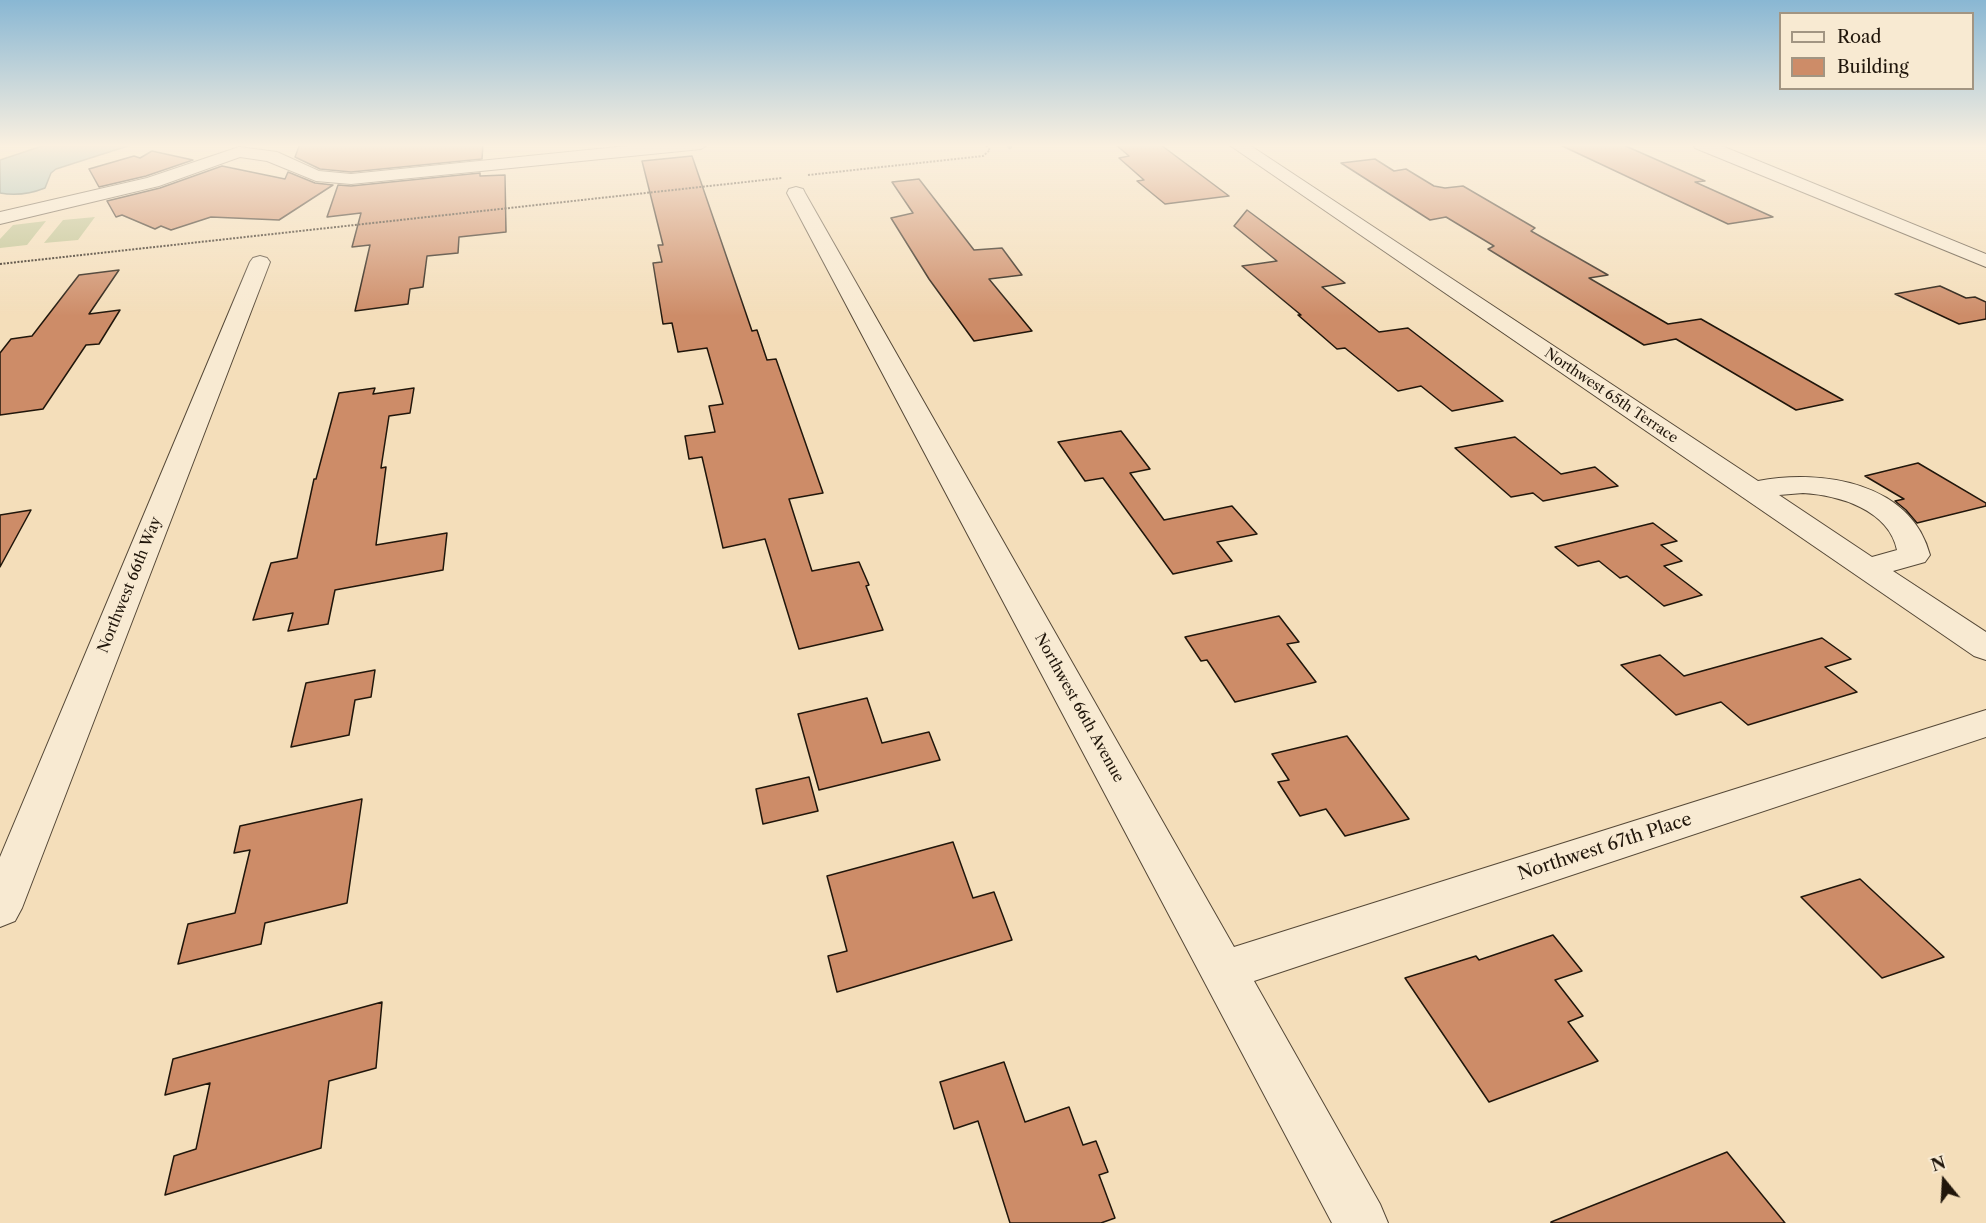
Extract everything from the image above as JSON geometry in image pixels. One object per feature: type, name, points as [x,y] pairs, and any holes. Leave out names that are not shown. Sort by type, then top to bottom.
[{"type":"street","points":[[0,218],[72,201]]},
{"type":"street","name":"Northwest 66th Avenue","points":[[805,201],[1361,1223]]},
{"type":"street","name":"Northwest 65th Terrace","points":[[1321,201],[1986,648]]},
{"type":"street","points":[[1840,201],[1986,261]]},
{"type":"street","name":"Northwest 66th Way","points":[[0,908],[260,262]]},
{"type":"street","points":[[1753,491],[1804,484],[1838,489],[1869,501],[1892,515],[1907,530],[1913,544],[1914,555],[1867,568]]},
{"type":"street","name":"Northwest 67th Place","points":[[1223,971],[1986,723]]},
{"type":"path","points":[[0,264],[610,201]]},
{"type":"green space","points":[[95,217],[78,240],[44,243],[63,220]]},
{"type":"green space","points":[[46,221],[27,245],[0,248],[0,239],[13,225]]},
{"type":"building","points":[[107,201],[308,201],[279,220],[211,217],[171,230],[161,226],[155,229],[122,215],[116,217]]},
{"type":"building","points":[[332,201],[505,201],[506,232],[459,237],[458,253],[427,256],[423,287],[410,289],[408,304],[355,311],[370,245],[352,247],[361,213],[327,217]]},
{"type":"building","points":[[652,201],[707,201],[752,331],[757,330],[767,360],[776,359],[823,493],[789,499],[812,571],[859,562],[883,630],[799,649],[765,539],[723,548],[702,457],[689,459],[685,436],[715,432],[709,406],[723,404],[707,348],[678,352],[672,323],[663,324],[653,263],[662,262],[658,245],[663,245]]},
{"type":"building","points":[[905,201],[936,201],[974,250],[1002,248],[1022,275],[989,279],[1032,331],[974,341],[929,279],[891,218],[913,213]]},
{"type":"building","points":[[1161,201],[1188,201],[1165,204]]},
{"type":"building","points":[[1400,201],[1489,201],[1535,228],[1531,231],[1608,275],[1589,278],[1668,324],[1701,319],[1843,400],[1796,410],[1676,339],[1644,345],[1488,249],[1494,246],[1446,217],[1430,220]]},
{"type":"building","points":[[1679,201],[1738,201],[1773,217],[1728,224]]},
{"type":"building","points":[[1247,210],[1345,283],[1322,287],[1379,332],[1408,328],[1503,401],[1452,411],[1421,386],[1398,391],[1345,348],[1337,349],[1298,315],[1301,315],[1242,266],[1277,261],[1234,226]]},
{"type":"building","points":[[119,270],[89,314],[120,310],[99,344],[86,345],[43,409],[0,415],[0,353],[11,339],[32,336],[79,275]]},
{"type":"building","points":[[1940,286],[1966,298],[1975,297],[1986,302],[1986,319],[1959,324],[1895,294]]},
{"type":"building","points":[[375,388],[373,394],[414,388],[410,413],[389,416],[381,468],[386,467],[376,545],[447,533],[443,570],[335,590],[328,624],[288,631],[293,613],[253,620],[271,563],[297,558],[314,479],[316,479],[339,393]]},
{"type":"building","points":[[1121,431],[1150,469],[1130,473],[1164,520],[1232,506],[1257,534],[1217,542],[1232,561],[1173,574],[1103,478],[1085,481],[1058,442]]},
{"type":"building","points":[[1515,437],[1561,474],[1595,467],[1618,486],[1543,501],[1533,493],[1511,497],[1455,448]]},
{"type":"building","points":[[1918,463],[1986,503],[1986,506],[1917,523],[1895,501],[1904,499],[1865,476]]},
{"type":"building","points":[[31,510],[0,567],[0,515]]},
{"type":"building","points":[[1653,523],[1677,541],[1661,545],[1682,561],[1664,566],[1702,595],[1664,606],[1627,576],[1620,578],[1599,561],[1578,566],[1555,547]]},
{"type":"building","points":[[1279,616],[1299,642],[1287,644],[1316,682],[1235,702],[1207,660],[1201,661],[1185,637]]},
{"type":"building","points":[[1822,638],[1851,659],[1825,667],[1857,692],[1748,725],[1721,702],[1676,715],[1621,665],[1660,655],[1684,676]]},
{"type":"building","points":[[375,670],[371,697],[355,700],[349,735],[291,747],[306,683]]},
{"type":"building","points":[[867,698],[882,743],[929,732],[940,760],[819,790],[798,714]]},
{"type":"building","points":[[1347,736],[1409,819],[1345,836],[1326,809],[1300,816],[1278,782],[1289,780],[1272,754]]},
{"type":"building","points":[[809,777],[818,811],[763,824],[756,789]]},
{"type":"building","points":[[362,799],[347,903],[265,923],[261,944],[178,964],[188,924],[235,913],[250,850],[234,853],[240,826]]},
{"type":"building","points":[[953,842],[973,898],[994,892],[1012,940],[837,992],[828,956],[847,951],[827,876]]},
{"type":"building","points":[[1860,879],[1944,957],[1882,978],[1801,897]]},
{"type":"building","points":[[1553,935],[1582,971],[1555,980],[1583,1016],[1568,1022],[1598,1061],[1489,1102],[1405,978],[1476,956],[1479,960]]},
{"type":"building","points":[[382,1002],[376,1068],[329,1081],[321,1148],[165,1195],[174,1156],[196,1149],[210,1083],[165,1095],[173,1059]]},
{"type":"building","points":[[1004,1062],[1025,1122],[1069,1107],[1083,1145],[1096,1141],[1108,1172],[1099,1175],[1115,1218],[1101,1223],[1010,1223],[978,1121],[954,1129],[940,1082]]},
{"type":"building","points":[[1727,1152],[1785,1223],[1551,1223],[1551,1222]]}]
